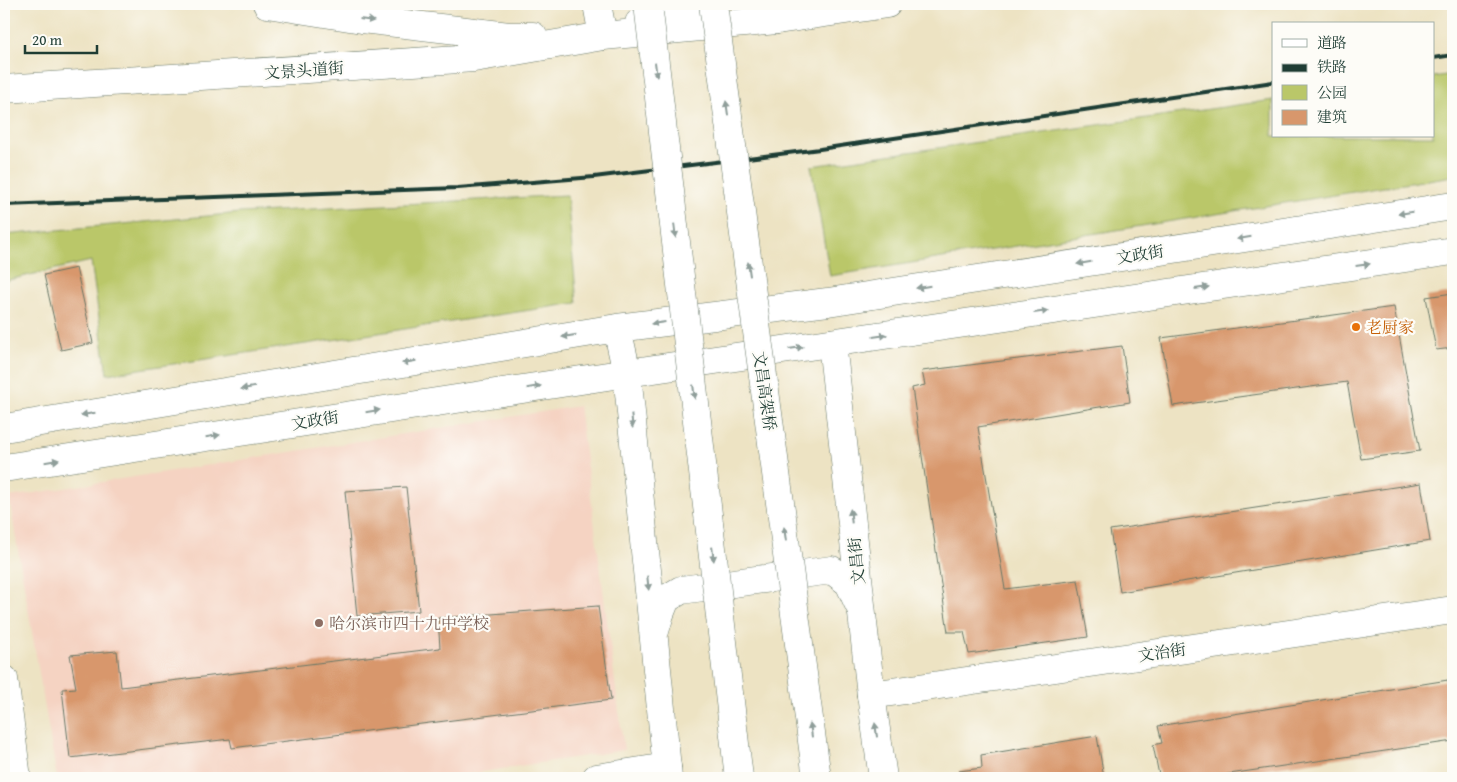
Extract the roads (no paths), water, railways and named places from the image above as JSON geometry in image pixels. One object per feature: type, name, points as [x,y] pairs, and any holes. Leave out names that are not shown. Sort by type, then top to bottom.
[{"type":"main road","name":"文景头道街","points":[[267,4],[362,19],[509,36],[602,36],[692,4]]},
{"type":"main road","points":[[597,4],[602,36]]},
{"type":"main road","points":[[648,4],[739,778]]},
{"type":"main road","name":"文昌高架桥","points":[[713,4],[817,778]]},
{"type":"main road","name":"文景头道街","points":[[4,89],[474,58],[602,36],[776,12],[887,4]]},
{"type":"main road","name":"文政街","points":[[617,328],[828,302],[1453,206]]},
{"type":"main road","points":[[832,343],[1453,251]]},
{"type":"main road","name":"文昌街","points":[[828,302],[871,695],[883,778]]},
{"type":"main road","points":[[4,428],[617,328],[627,373],[668,773],[596,778]]},
{"type":"main road","name":"文政街","points":[[4,468],[832,343]]},
{"type":"main road","points":[[654,636],[666,599],[681,590],[832,570],[849,583],[862,611]]},
{"type":"main road","name":"文治街","points":[[871,695],[1453,610]]},
{"type":"main road","points":[[4,679],[17,778]]},
{"type":"railway","points":[[1434,58],[1453,55]]},
{"type":"railway","points":[[4,205],[458,188],[594,177],[820,149],[1272,82]]},
{"type":"place","name":"老厨家","points":[[1356,327]]},
{"type":"place","name":"哈尔滨市四十九中学校","points":[[319,623]]}]
